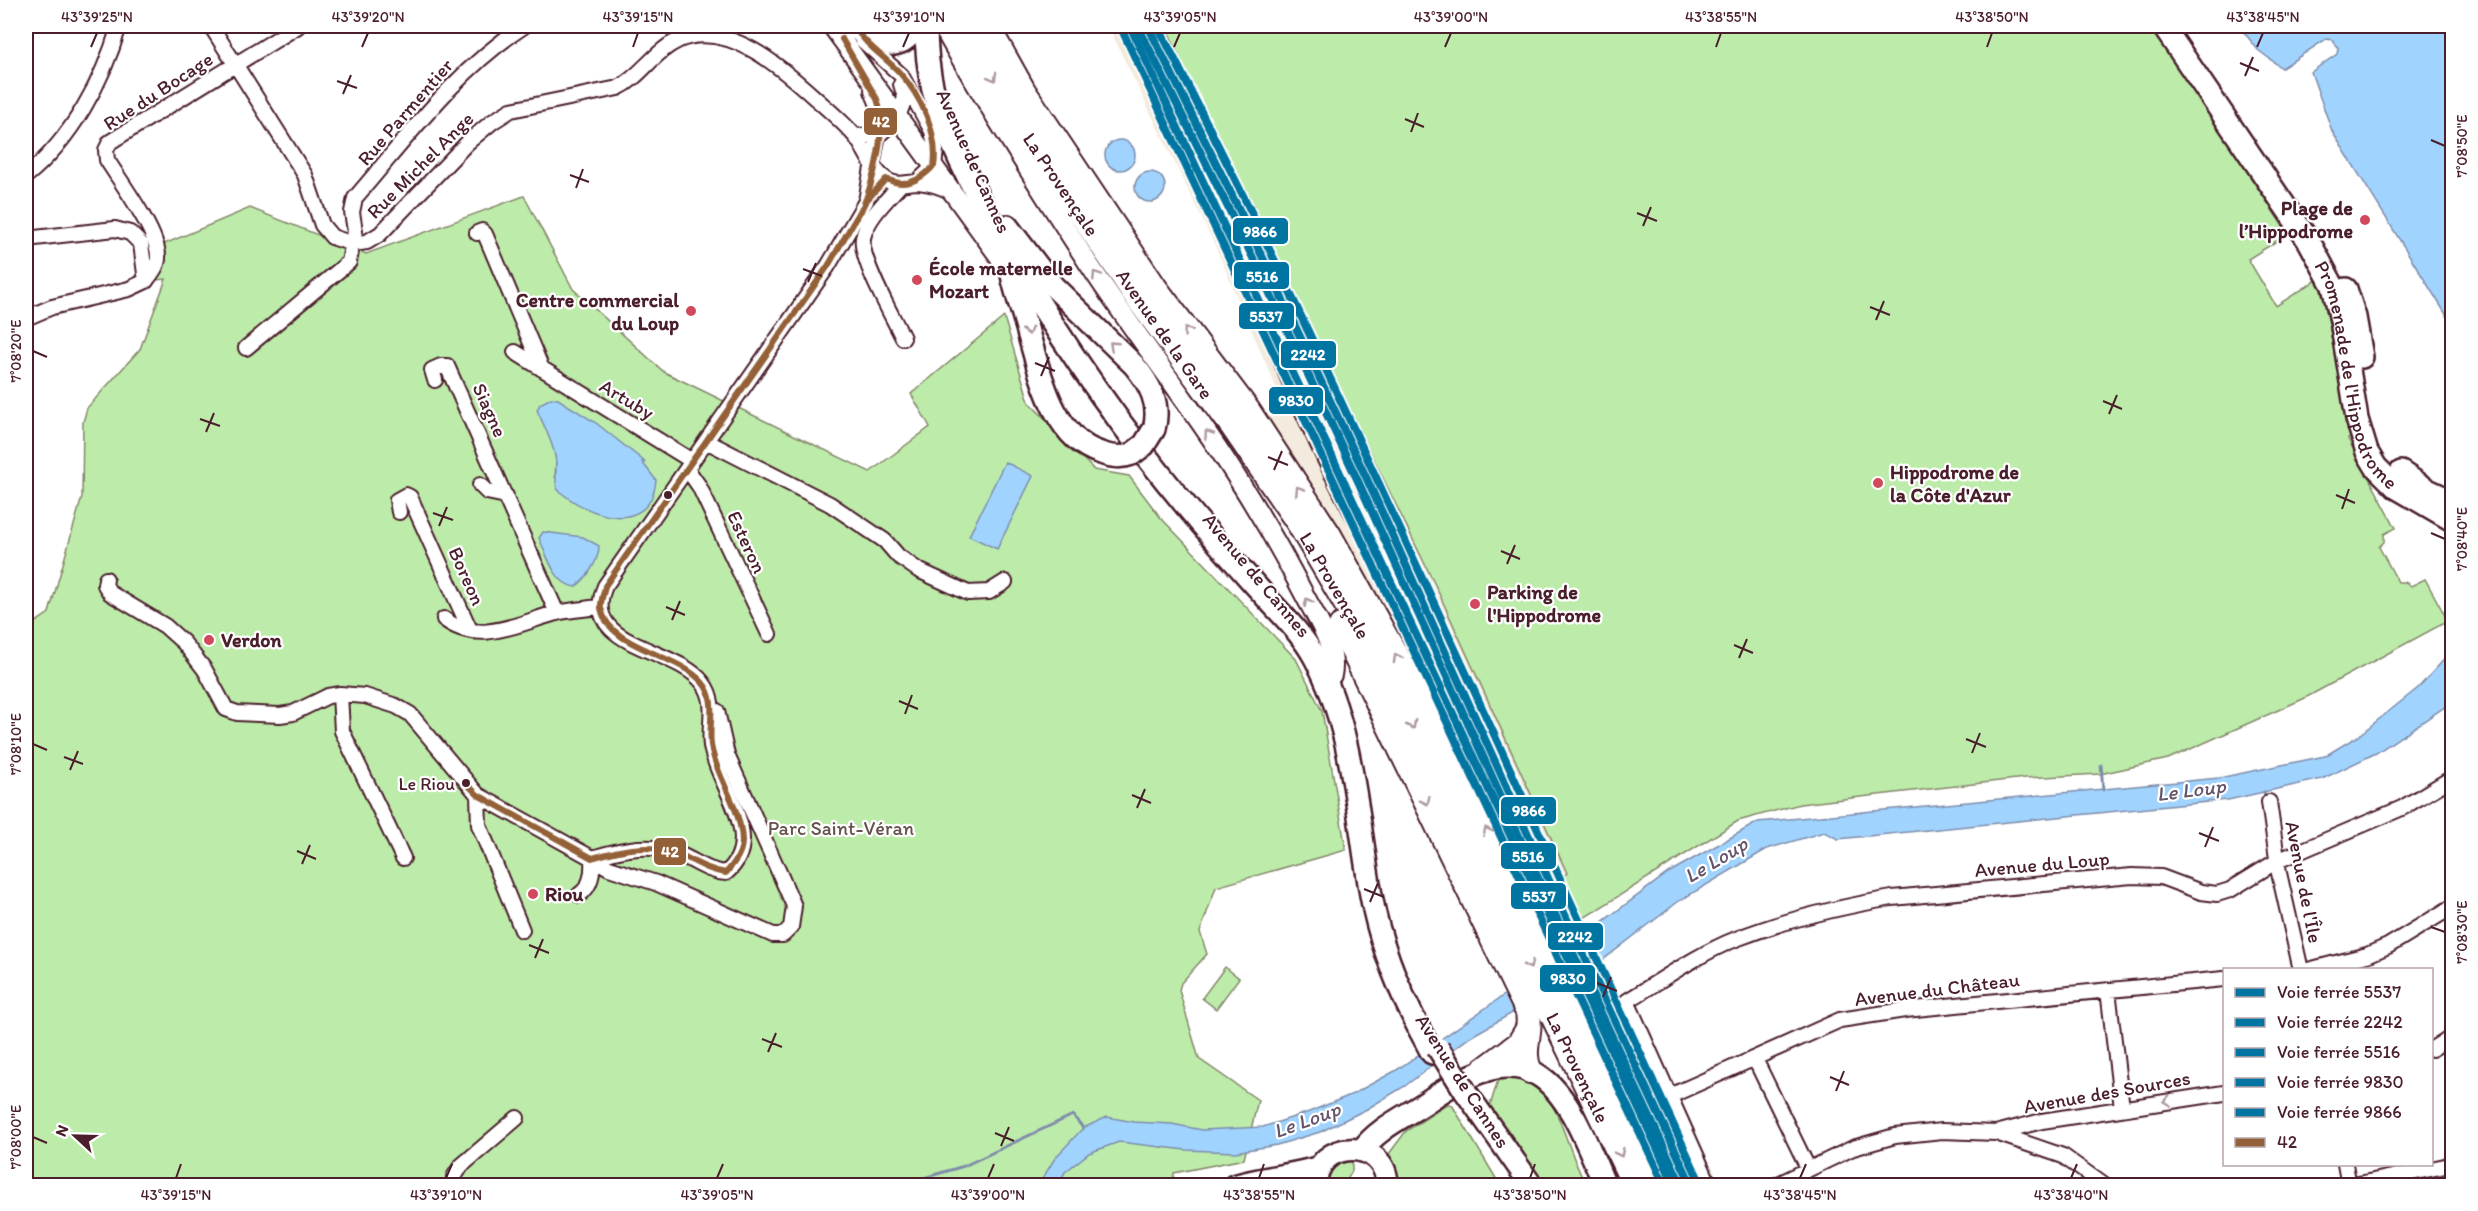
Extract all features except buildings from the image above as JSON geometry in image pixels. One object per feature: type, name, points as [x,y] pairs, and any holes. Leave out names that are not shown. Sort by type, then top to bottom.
[{"type":"highway","name":"La Provençale","points":[[964,26],[1008,105],[1139,300],[1231,424],[1298,522],[1359,626],[1513,907]]},
{"type":"highway","name":"La Provençale","points":[[987,26],[1024,92],[1135,258],[1248,411],[1329,535],[1434,724],[1513,907],[1567,1019],[1658,1185]]},
{"type":"highway","points":[[1231,424],[1329,601],[1492,938],[1528,1018],[1525,1055],[1530,1071]]},
{"type":"highway","points":[[1484,1070],[1519,1044],[1528,1018]]},
{"type":"highway","name":"La Provençale","points":[[1567,1019],[1635,1185]]},
{"type":"main road","points":[[832,26],[1012,275],[1046,316]]},
{"type":"main road","points":[[854,26],[872,40],[886,45],[902,42],[908,38],[916,26]]},
{"type":"main road","name":"Avenue de Cannes","points":[[926,26],[930,76],[947,128],[968,178],[992,224],[1046,316],[1162,477],[1301,635],[1314,656],[1337,709],[1356,800],[1371,896],[1392,972],[1513,1183]]},
{"type":"main road","name":"Avenue de Cannes","points":[[932,26],[934,63],[945,99],[962,143],[1021,261],[1170,472],[1294,611],[1332,675],[1356,747],[1388,932],[1411,1006]]},
{"type":"main road","name":"Avenue de la Gare","points":[[942,26],[1052,208],[1232,470],[1291,570],[1323,631],[1335,663],[1332,675]]},
{"type":"main road","name":"Promenade de l'Hippodrome","points":[[2163,26],[2310,243],[2333,286],[2341,320],[2357,419],[2367,452],[2376,466],[2397,488],[2452,520]]},
{"type":"main road","name":"Promenade de l'Hippodrome","points":[[2178,26],[2321,240],[2343,282],[2355,317],[2374,431],[2387,457],[2404,476],[2452,501]]},
{"type":"main road","points":[[1000,220],[1053,286],[1134,365],[1145,379],[1156,406],[1154,429],[1144,445],[1132,454],[1115,456],[1096,452],[1083,445],[1065,425],[1051,402],[1041,375],[1012,275]]},
{"type":"main road","points":[[1362,1150],[1384,1128],[1402,1119],[1450,1086],[1484,1070],[1512,1067],[1530,1071],[1545,1078],[1562,1095],[1605,1183]]},
{"type":"main road","name":"Avenue de Cannes","points":[[1462,1093],[1532,1185]]},
{"type":"main road","points":[[1381,1163],[1390,1134],[1402,1119]]},
{"type":"main road","points":[[1234,1185],[1275,1174],[1297,1173],[1318,1176],[1330,1155],[1351,1148],[1371,1154],[1381,1163],[1385,1170],[1387,1185]]},
{"type":"street","points":[[26,176],[44,161],[69,131],[112,51],[119,26]]},
{"type":"street","points":[[211,26],[305,175],[322,225],[332,237],[353,244],[349,262],[246,348]]},
{"type":"street","name":"Rue du Bocage","points":[[146,281],[159,258],[156,241],[107,159],[106,150],[110,142],[298,26]]},
{"type":"street","name":"Rue Parmentier","points":[[353,244],[355,231],[352,212],[355,198],[448,90],[491,49],[524,26]]},
{"type":"street","points":[[843,26],[856,43],[899,81],[905,92],[905,99],[898,117],[879,135],[855,136]]},
{"type":"street","points":[[854,26],[867,45],[901,75],[922,109],[936,143],[934,166],[917,182]]},
{"type":"street","name":"Rue Michel Ange","points":[[353,244],[367,242],[380,234],[468,142],[511,110],[618,88],[662,50],[678,40],[693,36],[710,36],[733,42],[752,48],[769,58],[855,136],[886,179]]},
{"type":"street","points":[[855,58],[880,110],[879,135],[866,201]]},
{"type":"street","points":[[105,579],[105,585],[110,592],[165,626],[184,643],[205,670],[226,708],[237,713],[280,715],[293,713],[328,696],[340,694],[380,700],[410,714],[478,795],[609,868],[656,882],[773,935],[783,935],[791,927],[794,906],[727,755],[716,709],[704,684],[688,669],[614,633],[605,624],[599,607],[604,586],[828,266],[866,201],[886,179],[900,184],[917,182],[954,193]]},
{"type":"street","points":[[900,184],[870,223],[863,238],[862,248],[867,264],[903,338]]},
{"type":"street","points":[[26,239],[115,230],[130,233],[141,244],[146,281],[129,289],[52,307],[26,318]]},
{"type":"street","points":[[477,233],[482,231],[486,234],[542,369]]},
{"type":"street","name":"Artuby","points":[[515,352],[690,465]]},
{"type":"street","name":"Siagne","points":[[435,380],[432,370],[447,366],[557,613]]},
{"type":"street","points":[[706,441],[830,504],[885,542],[898,556],[938,579],[968,593],[989,592],[1005,582]]},
{"type":"street","name":"Esteron","points":[[690,465],[769,634]]},
{"type":"street","points":[[480,485],[487,492],[506,496]]},
{"type":"street","name":"Boreon","points":[[399,512],[397,501],[406,495],[410,497],[470,630]]},
{"type":"street","points":[[444,620],[456,627],[488,633],[524,625],[557,613],[599,607]]},
{"type":"street","points":[[340,694],[342,731],[403,858]]},
{"type":"street","points":[[592,858],[627,848],[649,848],[668,850],[715,873],[726,873],[736,865],[741,851],[742,835],[738,816],[716,767],[711,744],[712,709],[709,696]]},
{"type":"street","name":"Avenue du Loup","points":[[1670,1096],[1627,1000],[1734,939],[1857,904],[1892,898],[2132,876],[2161,877],[2201,892],[2217,894],[2230,890],[2277,861],[2402,808],[2452,778]]},
{"type":"street","points":[[478,795],[479,825],[522,930]]},
{"type":"street","name":"Avenue de l'Île","points":[[2269,802],[2277,861],[2301,968]]},
{"type":"street","points":[[579,895],[586,890],[591,879],[592,858]]},
{"type":"street","points":[[2312,968],[2367,955],[2388,946],[2452,907]]},
{"type":"street","name":"Avenue du Château","points":[[1670,1096],[1840,1020],[1905,1010],[2223,979]]},
{"type":"street","points":[[2108,990],[2122,1108]]},
{"type":"street","points":[[2433,1047],[2452,1036]]},
{"type":"street","points":[[1755,1059],[1808,1168]]},
{"type":"street","name":"Avenue des Sources","points":[[1996,1133],[2042,1121],[2223,1093]]},
{"type":"street","points":[[1670,1096],[1710,1185]]},
{"type":"street","points":[[456,1185],[454,1177],[461,1166],[517,1118]]},
{"type":"street","points":[[1774,1185],[1853,1148],[1895,1136],[1942,1131],[1996,1133],[2063,1156],[2105,1185]]},
{"type":"street","points":[[2345,1166],[2349,1185],[2452,1163]]},
{"type":"shaded area","points":[[1108,26],[1159,26],[1213,126],[1480,681],[1567,874],[1534,901],[1441,712],[1365,575],[1318,496],[1265,421],[1286,410],[1213,241]]},
{"type":"shaded area","points":[[1612,1000],[1700,1185],[1668,1185],[1585,1014]]},
{"type":"green space","name":"Hippodrome de la Côte d'Azur","points":[[1166,26],[2151,26],[2288,234],[2248,259],[2276,306],[2318,279],[2322,287],[2350,438],[2348,439],[2396,528],[2384,534],[2384,542],[2379,547],[2398,582],[2405,582],[2411,586],[2425,579],[2448,621],[2303,699],[2168,759],[2100,774],[2025,778],[1800,804],[1738,821],[1576,923],[1557,882],[1567,873],[1436,587],[1190,82]]},
{"type":"green space","name":"Parc Saint-Véran","points":[[524,196],[573,289],[664,372],[870,472],[930,427],[911,394],[1004,317],[1029,402],[1094,470],[1129,476],[1161,518],[1296,659],[1322,711],[1346,850],[1216,887],[1200,932],[1207,954],[1181,983],[1179,990],[1199,1059],[1258,1100],[1244,1159],[1174,1173],[1172,1185],[26,1186],[26,629],[49,613],[82,497],[83,422],[87,408],[140,349],[166,279],[146,281],[157,247],[250,208],[366,254]],"holes":[[[554,450],[596,512],[555,477]]]},
{"type":"green space","points":[[1225,967],[1239,978],[1216,1009],[1202,998]]},
{"type":"green space","points":[[1516,1078],[1534,1080],[1552,1104],[1586,1185],[1543,1185],[1490,1106],[1498,1080]]},
{"type":"green space","points":[[1448,1104],[1452,1105],[1500,1185],[1392,1185],[1386,1158],[1406,1131]]},
{"type":"green space","points":[[1352,1159],[1352,1171],[1344,1185],[1325,1186],[1333,1167]]},
{"type":"water","points":[[2239,26],[2452,26],[2452,324],[2332,131],[2311,72],[2337,54],[2338,48],[2333,40],[2326,39],[2282,68],[2258,50]]},
{"type":"water","points":[[1120,140],[1130,145],[1135,155],[1130,165],[1120,170],[1110,165],[1105,155],[1110,145]]},
{"type":"water","points":[[1150,172],[1160,177],[1165,187],[1160,197],[1150,202],[1140,197],[1135,187],[1140,177]]},
{"type":"water","points":[[551,398],[558,399],[596,423],[645,462],[642,462],[656,480],[651,498],[642,510],[630,516],[600,514],[585,508],[558,490],[554,450],[537,410],[540,404]]},
{"type":"water","points":[[1005,462],[1033,476],[997,549],[969,536]]},
{"type":"water","points":[[543,532],[583,537],[599,546],[592,569],[575,587],[568,585],[556,575],[539,538]]},
{"type":"water","name":"Le Loup","points":[[2452,651],[2452,702],[2376,753],[2322,779],[2228,800],[1838,839],[1824,832],[1767,849],[1679,901],[1595,966],[1470,1037],[1405,1086],[1367,1109],[1320,1132],[1277,1145],[1235,1152],[1186,1150],[1119,1142],[1089,1153],[1065,1172],[1058,1185],[1038,1186],[1055,1158],[1083,1128],[1107,1117],[1134,1122],[1172,1124],[1202,1130],[1263,1127],[1353,1094],[1395,1071],[1507,993],[1668,873],[1758,822],[2219,778],[2325,756],[2358,736],[2418,688]]},
{"type":"waterway","points":[[2101,765],[2103,790]]},
{"type":"waterway","points":[[2264,792],[2266,800]]},
{"type":"waterway","points":[[903,1184],[964,1166],[1073,1115],[1083,1128]]},
{"type":"railway","points":[[1119,26],[1203,197],[1311,445],[1368,555]]},
{"type":"rail line","name":"5537","points":[[1130,26],[1675,1186]]},
{"type":"rail line","name":"2242","points":[[1148,26],[1265,262],[1366,477],[1552,887],[1692,1186]]},
{"type":"rail line","name":"9866","points":[[1158,26],[1261,231],[1329,376],[1700,1182]]},
{"type":"rail line","name":"9830","points":[[1122,30],[1665,1186]]},
{"type":"rail line","name":"5516","points":[[1140,30],[1257,266],[1358,481],[1544,891],[1682,1186]]},
{"type":"transit line","name":"42","points":[[466,783],[478,795],[592,858],[626,850],[649,848],[672,852],[709,869],[726,873],[735,862],[742,846],[741,828],[711,745],[711,704],[707,689],[691,672],[645,650],[617,633],[607,622],[601,603],[605,586],[828,266],[866,201],[886,179],[906,183],[923,176],[934,166],[934,141],[921,104],[899,72],[870,45],[854,26]]},
{"type":"transit line","name":"42","points":[[842,39],[877,99],[880,111],[878,156],[861,211]]},
{"type":"place","name":"Plage de l’Hippodrome","points":[[2365,220]]},
{"type":"place","name":"École maternelle Mozart","points":[[917,280]]},
{"type":"place","name":"Centre commercial du Loup","points":[[691,311]]},
{"type":"place","name":"Hippodrome de la Côte d'Azur","points":[[1878,483]]},
{"type":"place","name":"Parking de l'Hippodrome","points":[[1475,604]]},
{"type":"place","name":"Verdon","points":[[209,640]]},
{"type":"place","name":"Le Riou","points":[[466,783]]},
{"type":"place","name":"Riou","points":[[533,894]]}]
